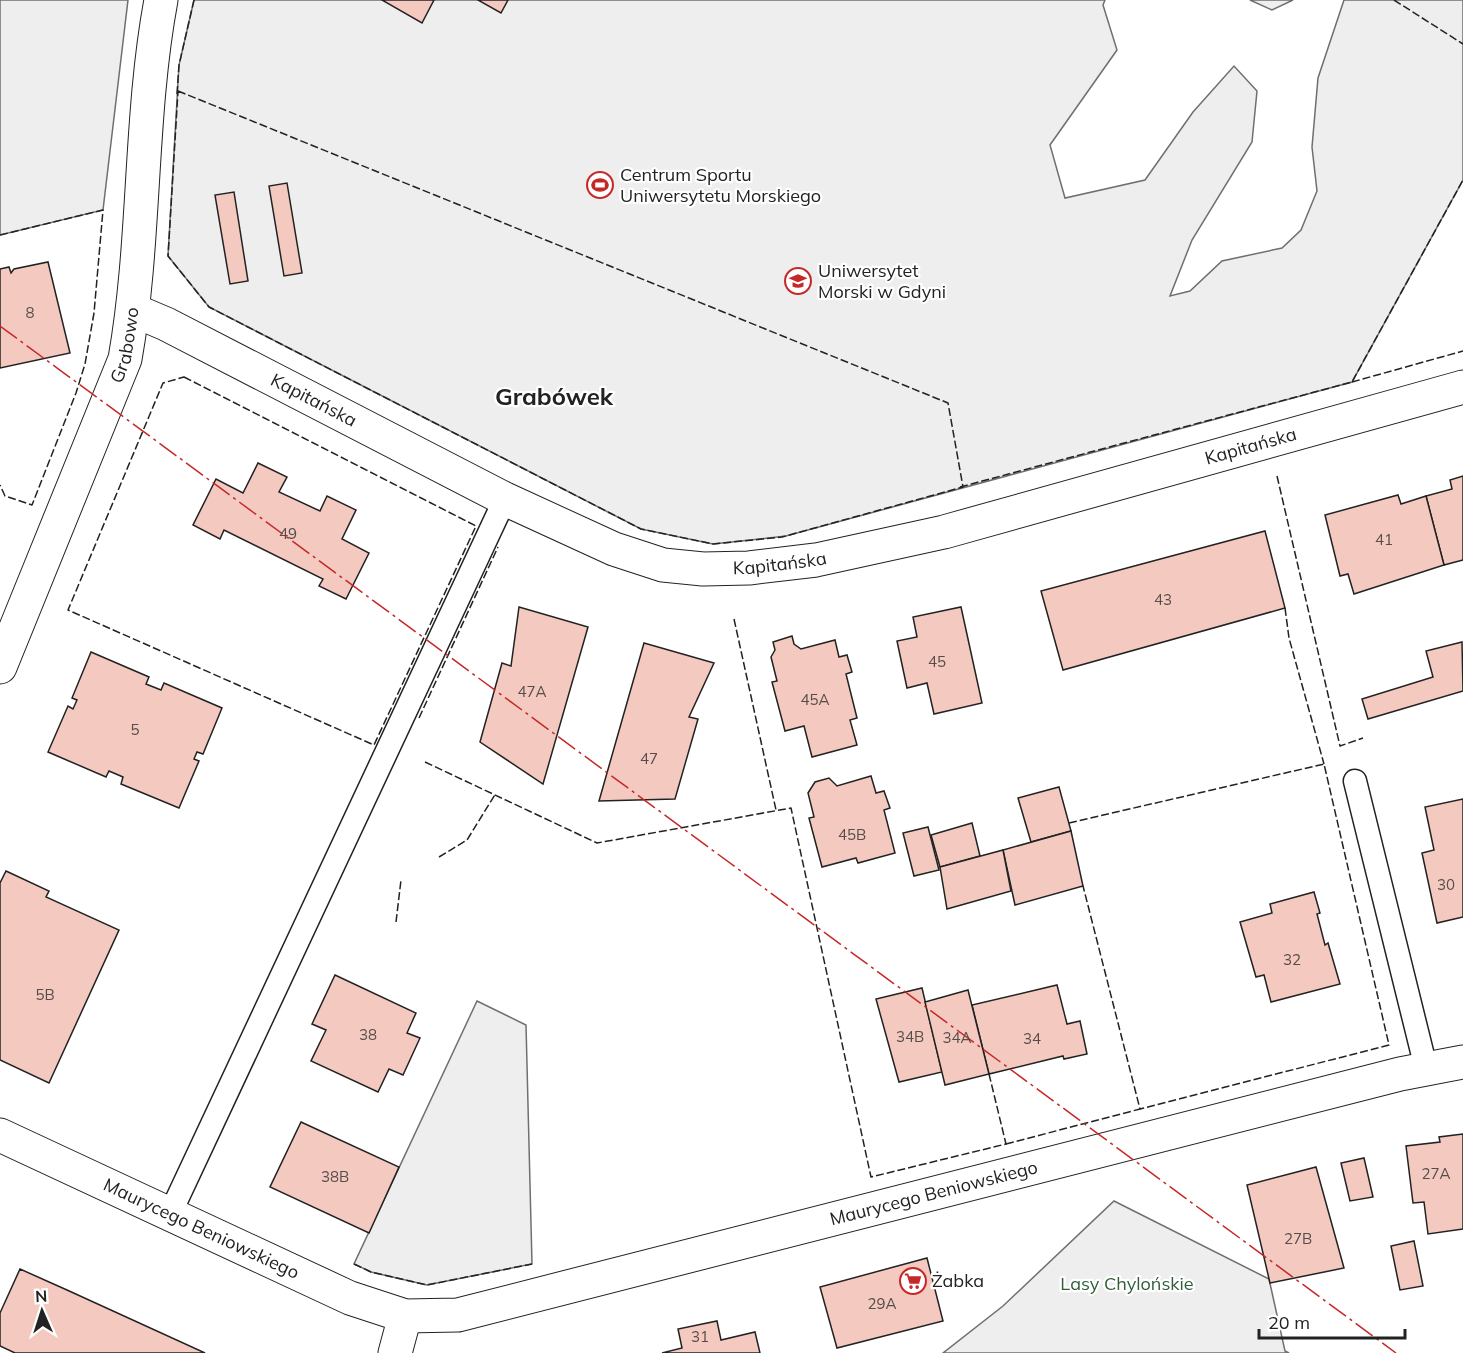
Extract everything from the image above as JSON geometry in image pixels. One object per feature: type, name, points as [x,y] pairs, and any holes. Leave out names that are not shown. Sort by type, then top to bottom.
[{"type":"street","name":"Grabowo","points":[[0,667],[104,417],[125,359],[134,310],[138,209],[154,34],[161,0]]},
{"type":"street","name":"Kapitańska","points":[[134,310],[177,329],[505,499],[614,549],[663,565],[703,569],[816,560],[944,532],[1463,387]]},
{"type":"street","name":"Maurycego Beniowskiego","points":[[0,1135],[350,1298],[405,1316],[458,1315],[1426,1068],[1463,1062]]},
{"type":"street","points":[[395,1353],[405,1316]]},
{"type":"lane","points":[[170,1214],[505,499]]},
{"type":"lane","points":[[1355,781],[1426,1068]]},
{"type":"green space","points":[[0,0],[128,0],[103,210],[0,235]]},
{"type":"green space","name":"Uniwersytet Morski w Gdyni","points":[[194,0],[1105,0],[1103,5],[1117,50],[1050,145],[1065,198],[1145,180],[1193,112],[1234,66],[1257,91],[1252,142],[1192,240],[1170,296],[1190,291],[1222,261],[1282,248],[1301,230],[1317,191],[1312,147],[1318,78],[1344,0],[1463,0],[1463,180],[1352,382],[786,536],[713,544],[641,529],[209,307],[168,256],[179,65]]},
{"type":"green space","points":[[1250,0],[1293,0],[1272,10]]},
{"type":"green space","points":[[477,1001],[526,1025],[532,1264],[427,1285],[371,1272],[354,1264]]},
{"type":"green space","name":"Lasy Chylońskie","points":[[1114,1201],[1269,1279],[1285,1351],[1289,1353],[943,1353],[1003,1306]]},
{"type":"building","points":[[382,0],[434,0],[422,23]]},
{"type":"building","points":[[478,0],[508,0],[501,13]]},
{"type":"building","points":[[287,183],[302,273],[284,276],[269,186]]},
{"type":"building","points":[[234,192],[248,281],[230,284],[215,195]]},
{"type":"building","points":[[48,262],[70,353],[0,368],[0,269],[9,267],[11,273],[14,269]]},
{"type":"building","points":[[258,463],[287,477],[279,492],[320,511],[327,496],[356,510],[342,539],[369,553],[346,599],[319,586],[323,579],[224,530],[220,539],[193,525],[216,479],[243,493]]},
{"type":"building","points":[[1463,476],[1463,560],[1444,565],[1426,496],[1452,489],[1450,480]]},
{"type":"building","points":[[1398,495],[1401,504],[1426,496],[1444,565],[1354,594],[1348,574],[1340,576],[1325,515]]},
{"type":"building","points":[[1265,531],[1285,608],[1063,670],[1041,591]]},
{"type":"building","points":[[519,607],[588,627],[543,784],[480,742],[502,663],[511,666]]},
{"type":"building","points":[[961,607],[982,703],[934,714],[927,683],[907,688],[897,641],[917,637],[913,617]]},
{"type":"building","points":[[792,636],[794,644],[801,649],[835,640],[839,657],[847,655],[852,672],[846,674],[857,718],[850,720],[857,745],[812,757],[804,726],[785,731],[772,682],[777,681],[771,657],[775,650],[773,642]]},
{"type":"building","points":[[1462,642],[1463,691],[1368,719],[1362,699],[1433,677],[1426,651]]},
{"type":"building","points":[[644,643],[714,663],[689,717],[698,719],[675,799],[599,801]]},
{"type":"building","points":[[91,652],[149,677],[146,684],[161,690],[164,683],[222,708],[203,754],[197,752],[194,759],[199,761],[179,808],[121,784],[123,777],[109,771],[106,777],[48,752],[68,706],[73,709],[77,700],[72,698]]},
{"type":"building","points":[[871,776],[876,793],[884,791],[890,808],[884,810],[895,853],[858,863],[856,858],[822,867],[809,818],[814,817],[808,793],[815,782],[829,778],[837,786]]},
{"type":"building","points":[[1059,787],[1071,831],[1031,842],[1018,798]]},
{"type":"building","points":[[1463,799],[1463,917],[1437,923],[1422,853],[1434,850],[1425,807]]},
{"type":"building","points":[[972,823],[980,856],[940,867],[931,835]]},
{"type":"building","points":[[928,827],[939,870],[914,876],[903,833]]},
{"type":"building","points":[[1071,831],[1083,886],[1015,905],[1003,850]]},
{"type":"building","points":[[1003,850],[1011,891],[947,909],[940,867]]},
{"type":"building","points":[[6,871],[49,891],[46,897],[119,930],[49,1083],[0,1060],[0,883]]},
{"type":"building","points":[[1314,892],[1325,945],[1328,943],[1340,984],[1271,1002],[1264,975],[1256,977],[1240,922],[1272,913],[1270,904]]},
{"type":"building","points":[[335,975],[416,1013],[407,1033],[420,1038],[403,1075],[389,1069],[378,1092],[311,1061],[326,1030],[312,1024]]},
{"type":"building","points":[[1057,985],[1067,1024],[1080,1021],[1087,1054],[1064,1059],[1063,1056],[989,1074],[972,1005]]},
{"type":"building","points":[[922,988],[942,1072],[899,1082],[876,999]]},
{"type":"building","points":[[968,990],[989,1074],[945,1085],[925,1002]]},
{"type":"building","points":[[301,1122],[399,1167],[369,1233],[270,1187]]},
{"type":"building","points":[[1463,1134],[1463,1229],[1428,1234],[1424,1202],[1413,1203],[1406,1146],[1440,1142],[1439,1137]]},
{"type":"building","points":[[1364,1158],[1373,1197],[1350,1201],[1341,1163]]},
{"type":"building","points":[[1316,1167],[1344,1268],[1270,1283],[1247,1185]]},
{"type":"building","points":[[1414,1241],[1423,1286],[1400,1290],[1391,1246]]},
{"type":"building","points":[[927,1258],[943,1321],[837,1348],[820,1287]]},
{"type":"building","points":[[20,1269],[205,1353],[15,1353],[0,1346],[0,1313]]},
{"type":"building","points":[[717,1321],[721,1340],[755,1332],[760,1353],[662,1353],[682,1348],[678,1329]]},
{"type":"fence","points":[[177,94],[179,65],[194,0]]},
{"type":"fence","points":[[1394,0],[1463,44]]},
{"type":"fence","points":[[178,91],[948,403],[963,487],[782,537],[713,544],[641,529],[209,307],[168,256],[178,91]]},
{"type":"fence","points":[[960,487],[1352,382],[1463,180]]},
{"type":"fence","points":[[0,235],[103,210],[94,313],[85,364],[76,393],[32,505],[5,496],[0,485]]},
{"type":"fence","points":[[1352,382],[1463,351]]},
{"type":"fence","points":[[184,377],[476,526],[374,745],[68,610],[163,383],[184,377]]},
{"type":"fence","points":[[1277,476],[1340,746],[1363,738]]},
{"type":"fence","points":[[419,718],[498,547]]},
{"type":"fence","points":[[1285,608],[1289,638],[1324,764]]},
{"type":"fence","points":[[734,619],[776,810]]},
{"type":"fence","points":[[425,762],[597,843],[791,808],[871,1177],[1006,1144],[989,1074]]},
{"type":"fence","points":[[1069,823],[1324,764],[1389,1045],[1140,1109]]},
{"type":"fence","points":[[439,857],[467,840],[496,793]]},
{"type":"fence","points":[[396,922],[401,880]]},
{"type":"fence","points":[[1006,1144],[1140,1109],[1083,886]]},
{"type":"fence","points":[[354,1264],[371,1272],[427,1285],[532,1264]]},
{"type":"power","points":[[0,326],[1396,1353]]},
{"type":"place","name":"Centrum Sportu Uniwersytetu Morskiego","points":[[600,185]]},
{"type":"place","name":"Uniwersytet Morski w Gdyni","points":[[798,281]]},
{"type":"place","name":"Żabka","points":[[913,1281]]},
{"type":"district","name":"Grabówek","points":[[554,397]]}]
